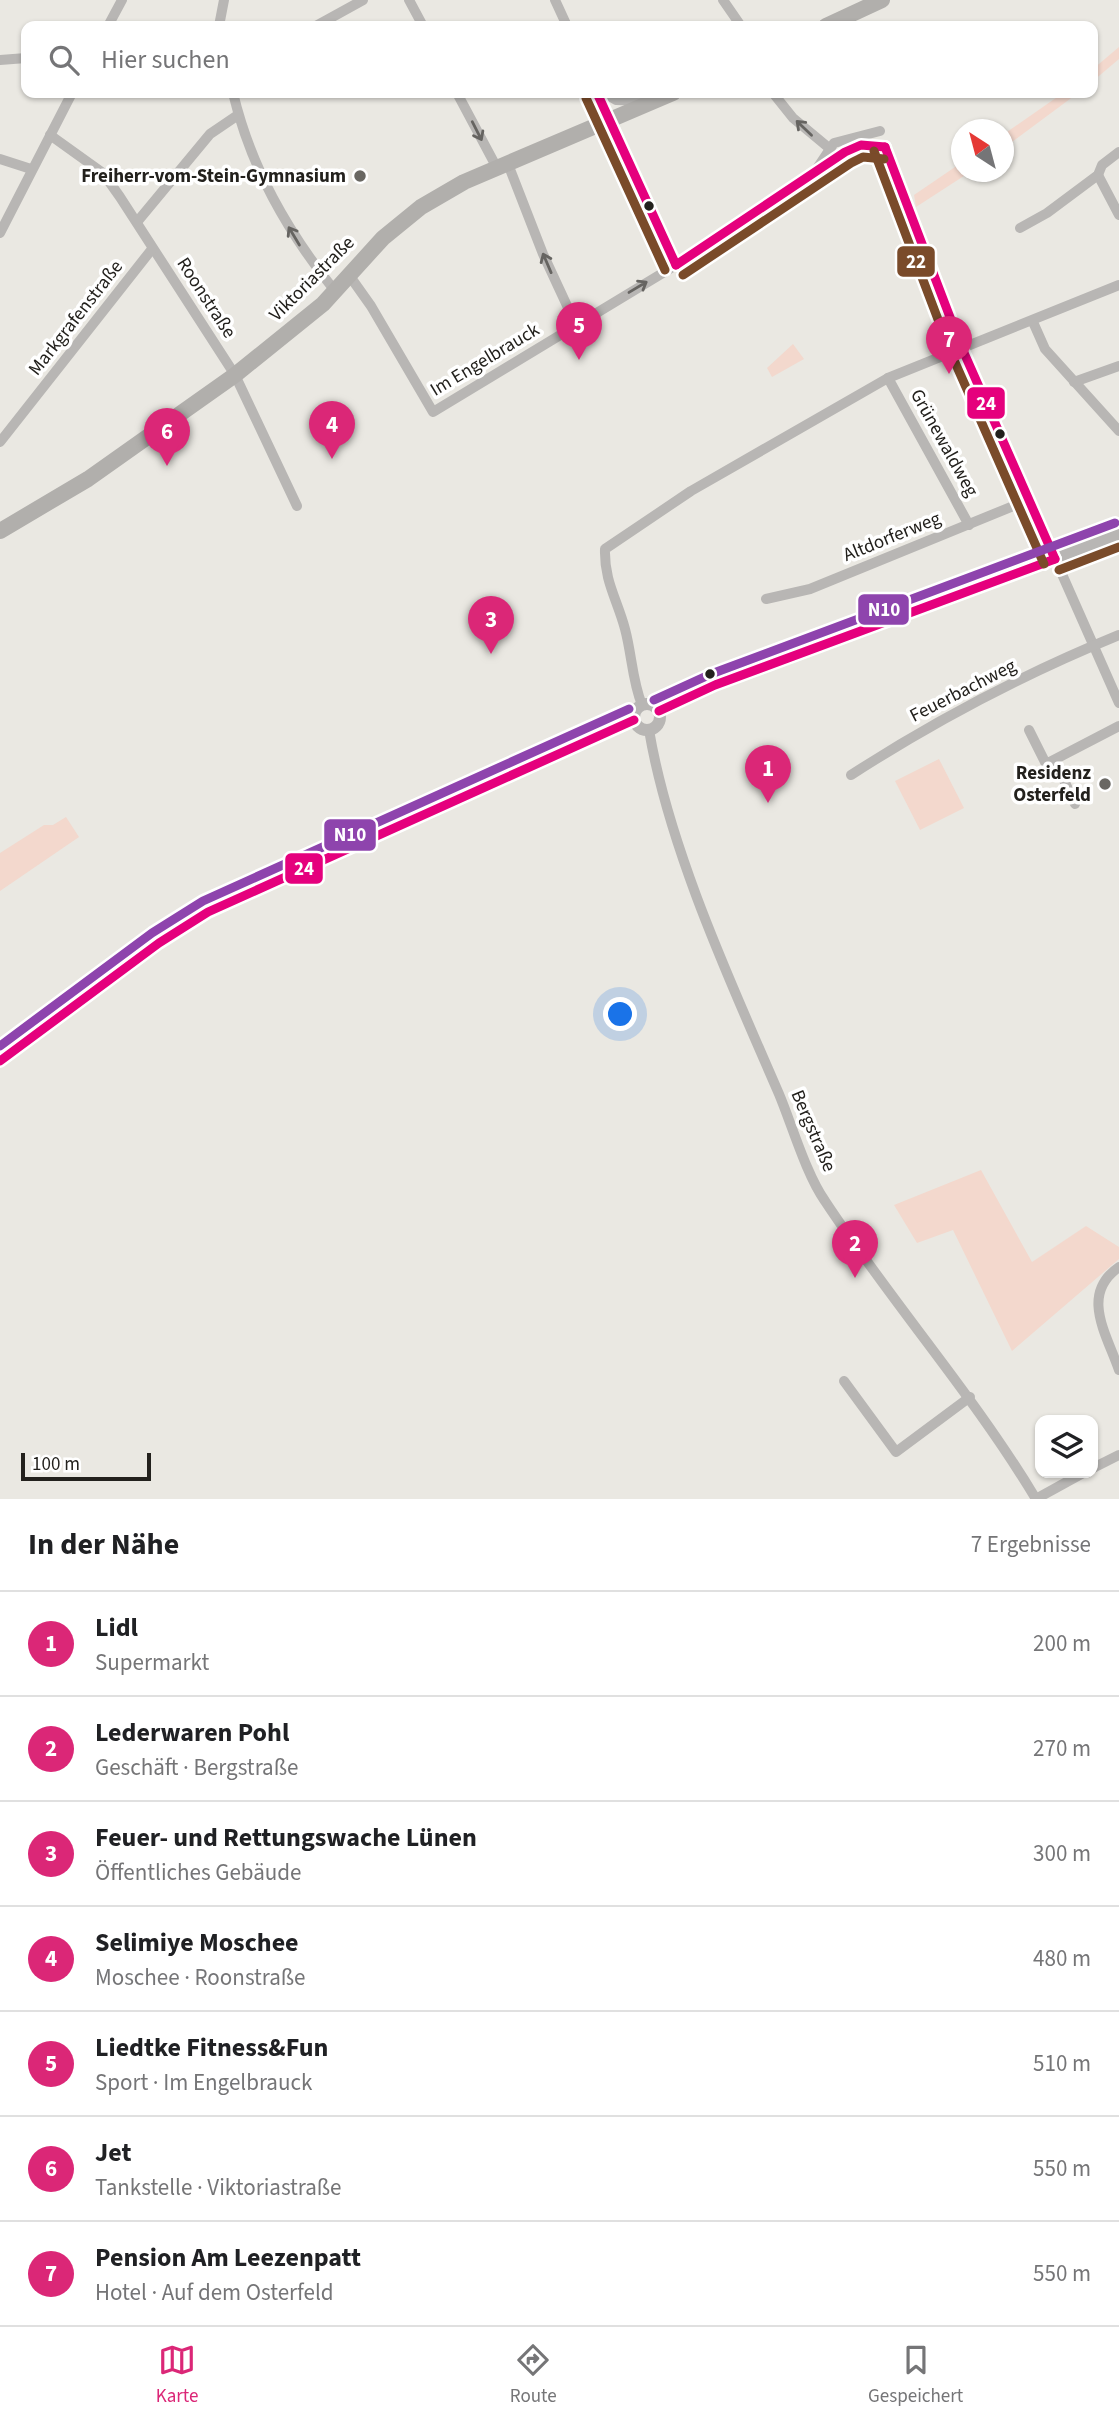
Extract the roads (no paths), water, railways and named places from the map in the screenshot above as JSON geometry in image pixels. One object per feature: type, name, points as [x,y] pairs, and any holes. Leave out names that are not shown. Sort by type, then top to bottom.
[{"type":"main road","points":[[837,21],[882,0]]},
{"type":"main road","name":"Viktoriastraße","points":[[0,531],[88,479],[236,375],[335,291],[383,238],[421,207],[502,166],[661,98]]},
{"type":"street","points":[[111,21],[122,0]]},
{"type":"street","points":[[220,21],[224,0]]},
{"type":"street","points":[[325,21],[363,0]]},
{"type":"street","points":[[410,0],[420,21]]},
{"type":"street","points":[[555,0],[565,21]]},
{"type":"street","points":[[723,0],[738,21]]},
{"type":"street","points":[[0,60],[21,58]]},
{"type":"street","points":[[0,233],[69,98]]},
{"type":"street","points":[[234,98],[262,179],[297,243],[335,291]]},
{"type":"street","points":[[460,98],[502,166],[576,325]]},
{"type":"street","points":[[599,98],[676,265]]},
{"type":"street","points":[[616,98],[629,103],[654,101]]},
{"type":"street","points":[[777,98],[793,118],[829,148],[840,139],[880,131]]},
{"type":"street","points":[[137,222],[210,134],[239,115]]},
{"type":"street","name":"Roonstraße","points":[[50,135],[103,173],[137,222],[236,375],[297,506]]},
{"type":"street","points":[[884,147],[961,346],[1119,703]]},
{"type":"street","name":"Im Engelbrauck","points":[[349,275],[372,306],[433,412],[676,265],[807,179],[822,163],[829,148]]},
{"type":"street","points":[[1020,228],[1047,213],[1098,175],[1102,165],[1119,152]]},
{"type":"street","points":[[0,159],[31,169]]},
{"type":"street","points":[[1098,175],[1119,215]]},
{"type":"street","name":"Markgrafenstraße","points":[[0,442],[152,249]]},
{"type":"street","points":[[642,705],[632,676],[625,630],[604,572],[605,549],[691,491],[888,378],[961,346],[1033,322],[1119,285]]},
{"type":"street","points":[[1033,322],[1045,349],[1119,431]]},
{"type":"street","points":[[1074,382],[1119,366]]},
{"type":"street","name":"Grünewaldweg","points":[[888,378],[969,524]]},
{"type":"street","name":"Altdorferweg","points":[[766,599],[810,589],[1028,500]]},
{"type":"street","points":[[659,710],[715,685],[1119,534]]},
{"type":"street","name":"Feuerbachweg","points":[[851,775],[956,712],[1119,635]]},
{"type":"street","points":[[652,704],[659,710],[659,723],[649,730],[638,726],[634,720],[635,711],[642,705],[652,704]]},
{"type":"street","points":[[0,1061],[159,943],[208,912],[634,720]]},
{"type":"street","points":[[1029,730],[1046,764],[1119,726]]},
{"type":"street","name":"Bergstraße","points":[[649,730],[655,764],[684,856],[725,967],[823,1199],[970,1396],[1036,1499]]},
{"type":"street","points":[[1055,761],[1075,804]]},
{"type":"street","points":[[1119,1267],[1104,1277],[1096,1303],[1119,1370]]},
{"type":"street","points":[[844,1381],[896,1452],[970,1396]]},
{"type":"street","points":[[1098,1466],[1119,1455]]},
{"type":"street","points":[[1036,1499],[1074,1478]]},
{"type":"place","name":"Freiherr-vom-Stein-Gymnasium","points":[[360,176]]},
{"type":"place","name":"Liedtke Fitness&Fun","points":[[579,360]]},
{"type":"place","name":"Pension Am Leezenpatt","points":[[949,374]]},
{"type":"place","name":"Selimiye Moschee","points":[[332,459]]},
{"type":"place","name":"Jet","points":[[167,466]]},
{"type":"place","name":"Feuer- und Rettungswache Lünen","points":[[491,654]]},
{"type":"place","name":"Residenz Osterfeld","points":[[1105,784]]},
{"type":"place","name":"Lidl","points":[[768,803]]},
{"type":"place","name":"Lederwaren Pohl","points":[[855,1278]]}]
